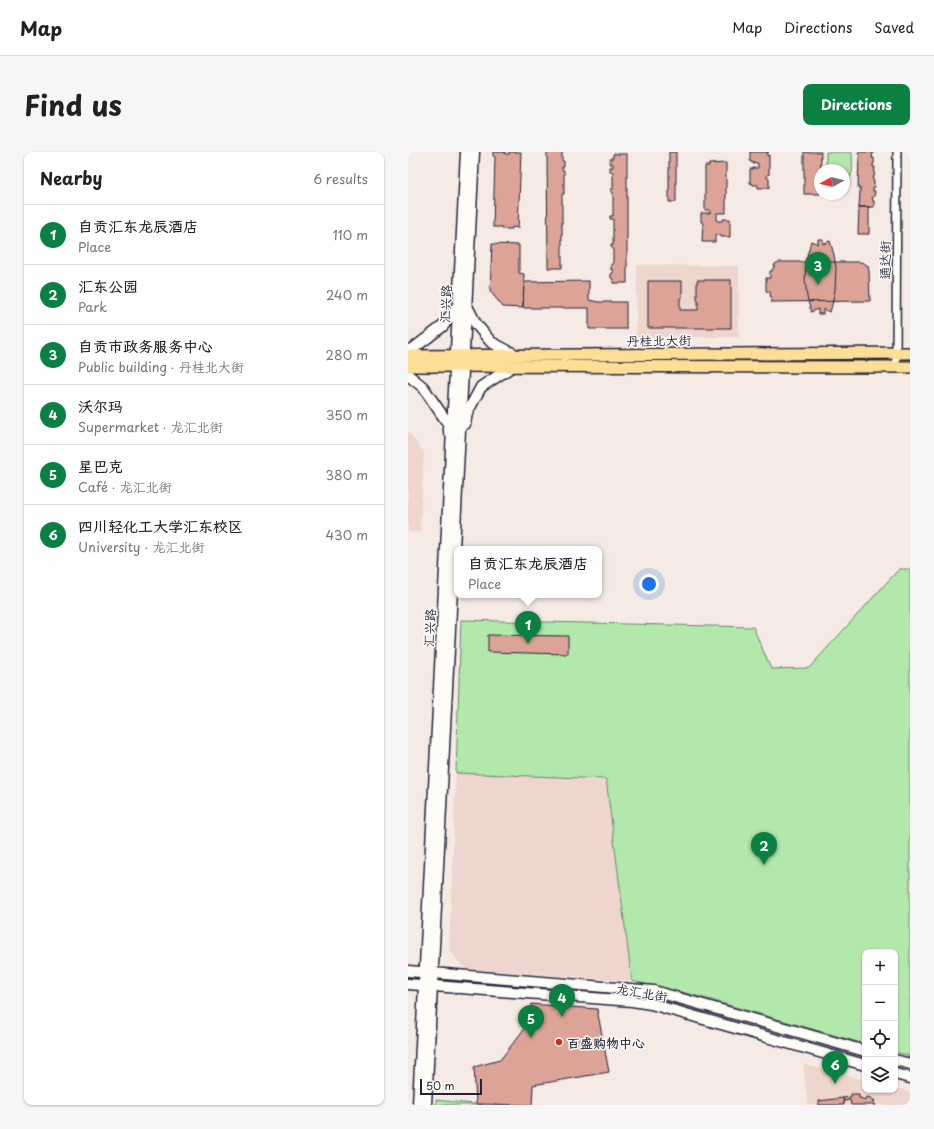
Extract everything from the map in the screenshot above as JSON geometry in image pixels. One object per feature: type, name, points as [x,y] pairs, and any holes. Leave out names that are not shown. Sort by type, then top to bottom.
[{"type":"main road","name":"汇兴路","points":[[462,304],[466,152]]},
{"type":"main road","points":[[418,1105],[429,973],[462,304],[474,152]]},
{"type":"main road","points":[[408,350],[414,348],[443,326],[462,304]]},
{"type":"main road","points":[[462,304],[491,342],[516,355]]},
{"type":"main road","name":"丹桂北大街","points":[[408,366],[516,355],[910,352]]},
{"type":"main road","name":"丹桂北大街","points":[[408,356],[513,366],[910,367]]},
{"type":"main road","points":[[455,447],[468,413],[481,386],[513,366]]},
{"type":"main road","points":[[408,375],[423,387],[449,425],[455,447]]},
{"type":"main road","name":"龙汇北街","points":[[408,971],[654,991],[862,1050]]},
{"type":"main road","name":"龙汇北街","points":[[408,984],[632,1001],[651,1004],[862,1064]]},
{"type":"main road","points":[[426,1105],[428,986]]},
{"type":"main road","points":[[898,1061],[910,1064]]},
{"type":"main road","points":[[898,1075],[910,1078]]},
{"type":"street","name":"通达街","points":[[896,152],[896,367]]},
{"type":"shaded area","points":[[637,265],[739,266],[739,337],[636,337]]},
{"type":"shaded area","points":[[408,432],[424,452],[420,532],[408,532]]},
{"type":"shaded area","points":[[456,773],[606,779],[632,981],[465,969],[449,950]]},
{"type":"shaded area","points":[[803,1064],[862,1079],[862,1093],[898,1093],[898,1089],[910,1092],[910,1105],[808,1105]]},
{"type":"green space","points":[[826,152],[852,152],[852,174],[850,177],[850,164],[826,164]]},
{"type":"green space","points":[[899,569],[910,569],[910,1056],[898,1053],[898,949],[862,949],[862,1043],[690,994],[632,981],[606,779],[456,773],[461,620],[753,627],[771,669],[809,668]]},
{"type":"green space","points":[[436,1100],[483,1105],[436,1105]]},
{"type":"building","points":[[493,152],[505,152],[505,154],[509,154],[509,152],[521,152],[518,228],[512,227],[512,229],[502,229],[502,227],[493,227],[495,157],[493,156]]},
{"type":"building","points":[[547,152],[562,152],[562,161],[564,161],[564,167],[562,167],[562,170],[564,170],[564,194],[562,194],[562,268],[548,268]]},
{"type":"building","points":[[669,152],[676,152],[676,202],[669,202]]},
{"type":"building","points":[[750,152],[769,152],[767,153],[767,156],[769,155],[769,175],[767,175],[767,178],[769,178],[769,188],[758,188],[758,185],[753,185],[750,183],[750,169],[758,168],[758,163],[753,164],[753,162],[750,162]]},
{"type":"building","points":[[804,152],[821,152],[821,164],[814,164],[814,194],[804,194]]},
{"type":"building","points":[[858,152],[874,152],[872,158],[874,158],[873,167],[875,167],[873,191],[875,191],[874,197],[872,197],[874,207],[859,207],[860,188],[858,188],[860,157]]},
{"type":"building","points":[[613,154],[627,154],[627,283],[613,283],[613,279],[611,278],[611,273],[613,273],[613,270],[611,270],[611,264],[613,264],[613,248],[611,245],[613,245],[613,219],[610,219],[610,216],[613,216],[613,192],[611,192],[611,189],[613,189],[613,172],[610,172],[610,167],[613,167],[613,164],[610,164],[610,158],[613,158]]},
{"type":"building","points":[[726,163],[726,213],[717,213],[717,221],[730,219],[730,237],[715,235],[715,242],[702,242],[703,222],[701,222],[701,213],[710,213],[710,210],[705,210],[705,166],[709,166],[709,164]]},
{"type":"building","points":[[859,207],[869,207],[869,234],[858,234]]},
{"type":"building","points":[[818,239],[823,239],[823,244],[830,241],[836,268],[835,290],[832,305],[830,312],[823,309],[823,314],[818,314],[818,309],[811,312],[805,280],[806,260],[811,241],[818,244]]},
{"type":"building","points":[[492,244],[519,245],[519,273],[524,274],[523,308],[503,307],[490,291]]},
{"type":"building","points":[[779,262],[864,263],[868,266],[869,271],[870,301],[771,302],[770,292],[766,291],[766,278],[770,278],[770,271],[772,271],[775,264]]},
{"type":"building","points":[[697,280],[731,280],[731,328],[648,328],[648,281],[682,281],[680,310],[698,310]]},
{"type":"building","points":[[589,281],[589,300],[598,302],[626,302],[626,329],[589,329],[589,308],[523,308],[524,282]]},
{"type":"building","points":[[488,635],[568,636],[568,654],[488,652]]},
{"type":"building","name":"百盛购物中心","points":[[531,1004],[597,1009],[609,1072],[533,1085],[532,1105],[476,1104],[474,1067],[500,1060],[528,1024]]},
{"type":"building","points":[[851,1094],[859,1094],[859,1098],[866,1100],[867,1097],[871,1098],[875,1101],[873,1103],[876,1105],[851,1105],[850,1100],[844,1101],[843,1098],[851,1097]]},
{"type":"building","points":[[843,1098],[844,1105],[819,1105],[819,1101]]},
{"type":"place","name":"自贡市政务服务中心","points":[[818,285]]},
{"type":"place","name":"自贡汇东龙辰酒店","points":[[528,644]]},
{"type":"place","name":"汇东公园","points":[[764,865]]},
{"type":"place","name":"沃尔玛","points":[[562,1017]]},
{"type":"place","name":"星巴克","points":[[531,1038]]},
{"type":"place","name":"百盛购物中心","points":[[559,1042]]},
{"type":"place","name":"四川轻化工大学汇东校区","points":[[835,1084]]}]
